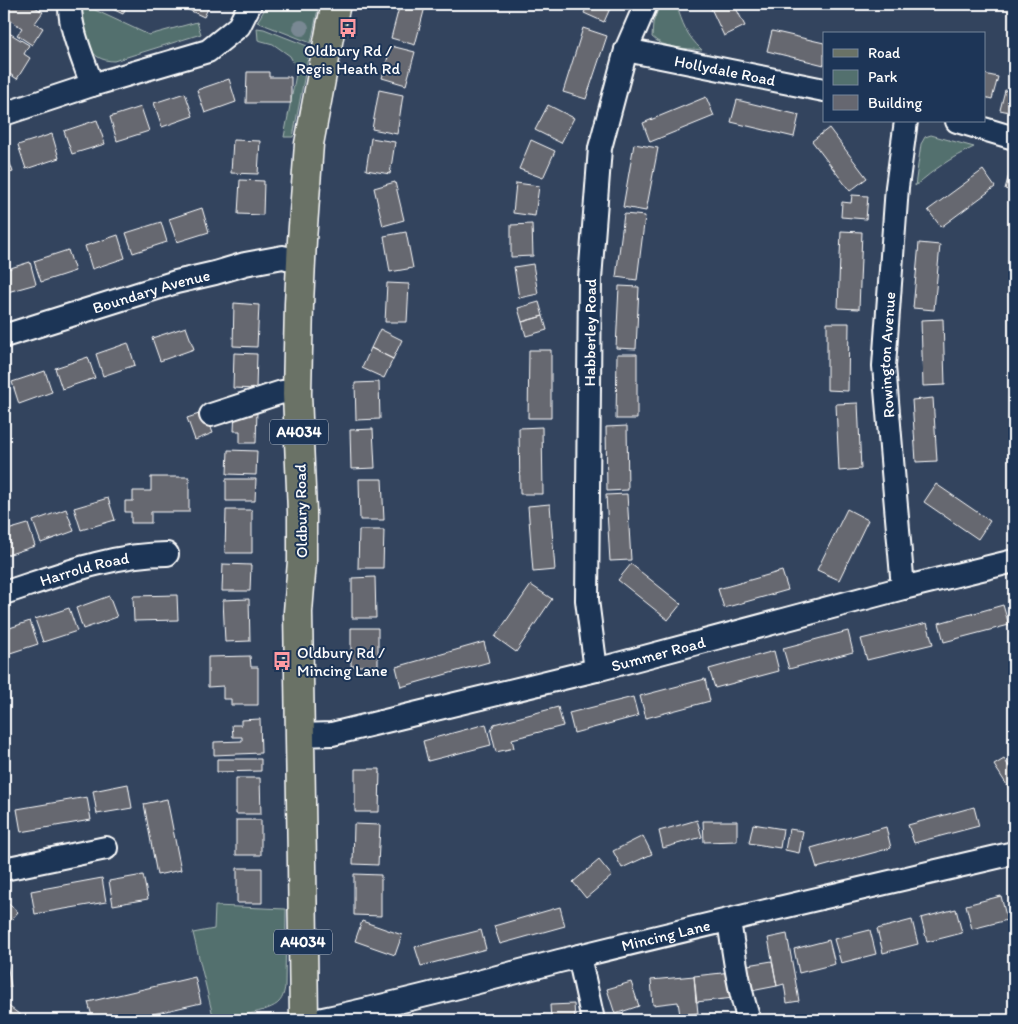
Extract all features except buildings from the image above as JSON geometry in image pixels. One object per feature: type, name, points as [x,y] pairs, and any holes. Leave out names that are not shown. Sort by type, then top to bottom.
[{"type":"main road","name":"Oldbury Road","points":[[304,1020],[298,612],[302,561],[302,512],[297,394],[301,262],[309,144],[336,4]]},
{"type":"street","points":[[70,4],[74,31],[92,84]]},
{"type":"street","points":[[4,114],[92,84],[208,51],[239,26],[250,4]]},
{"type":"street","name":"Habberley Road","points":[[596,670],[587,600],[590,279],[600,148],[626,50],[646,4]]},
{"type":"street","name":"Hollydale Road","points":[[626,50],[823,90]]},
{"type":"street","name":"Rowington Avenue","points":[[903,588],[884,366],[897,187],[906,122]]},
{"type":"street","points":[[960,122],[1014,138]]},
{"type":"street","name":"Boundary Avenue","points":[[4,336],[176,282],[244,264],[283,257],[301,262]]},
{"type":"street","points":[[211,415],[282,392],[297,394]]},
{"type":"street","name":"Harrold Road","points":[[4,593],[96,564],[150,554],[167,554]]},
{"type":"street","name":"Summer Road","points":[[300,735],[332,734],[596,670],[903,588],[1014,561]]},
{"type":"street","points":[[4,869],[106,848]]},
{"type":"street","name":"Mincing Lane","points":[[318,1020],[729,920],[1014,854]]},
{"type":"street","points":[[729,920],[742,1000],[749,1020]]},
{"type":"street","points":[[579,956],[593,1020]]},
{"type":"green space","points":[[82,4],[149,35],[197,22],[201,34],[114,61],[106,60],[93,53],[87,41],[84,33]]},
{"type":"green space","points":[[268,4],[319,4],[311,43],[257,22]]},
{"type":"green space","points":[[660,4],[676,4],[689,34],[702,50],[669,46],[662,44],[652,37],[653,23]]},
{"type":"green space","points":[[257,28],[310,47],[293,137],[284,137],[297,69],[290,56],[273,44],[258,40]]},
{"type":"green space","points":[[931,135],[974,147],[943,164],[915,186],[921,144],[925,137]]},
{"type":"green space","points":[[215,906],[286,909],[285,987],[281,999],[274,1006],[249,1014],[214,1020],[193,933],[214,929]]},
{"type":"place","name":"Oldbury Rd / Regis Heath Rd","points":[[348,28]]},
{"type":"place","name":"Oldbury Rd / Mincing Lane","points":[[282,661]]}]
